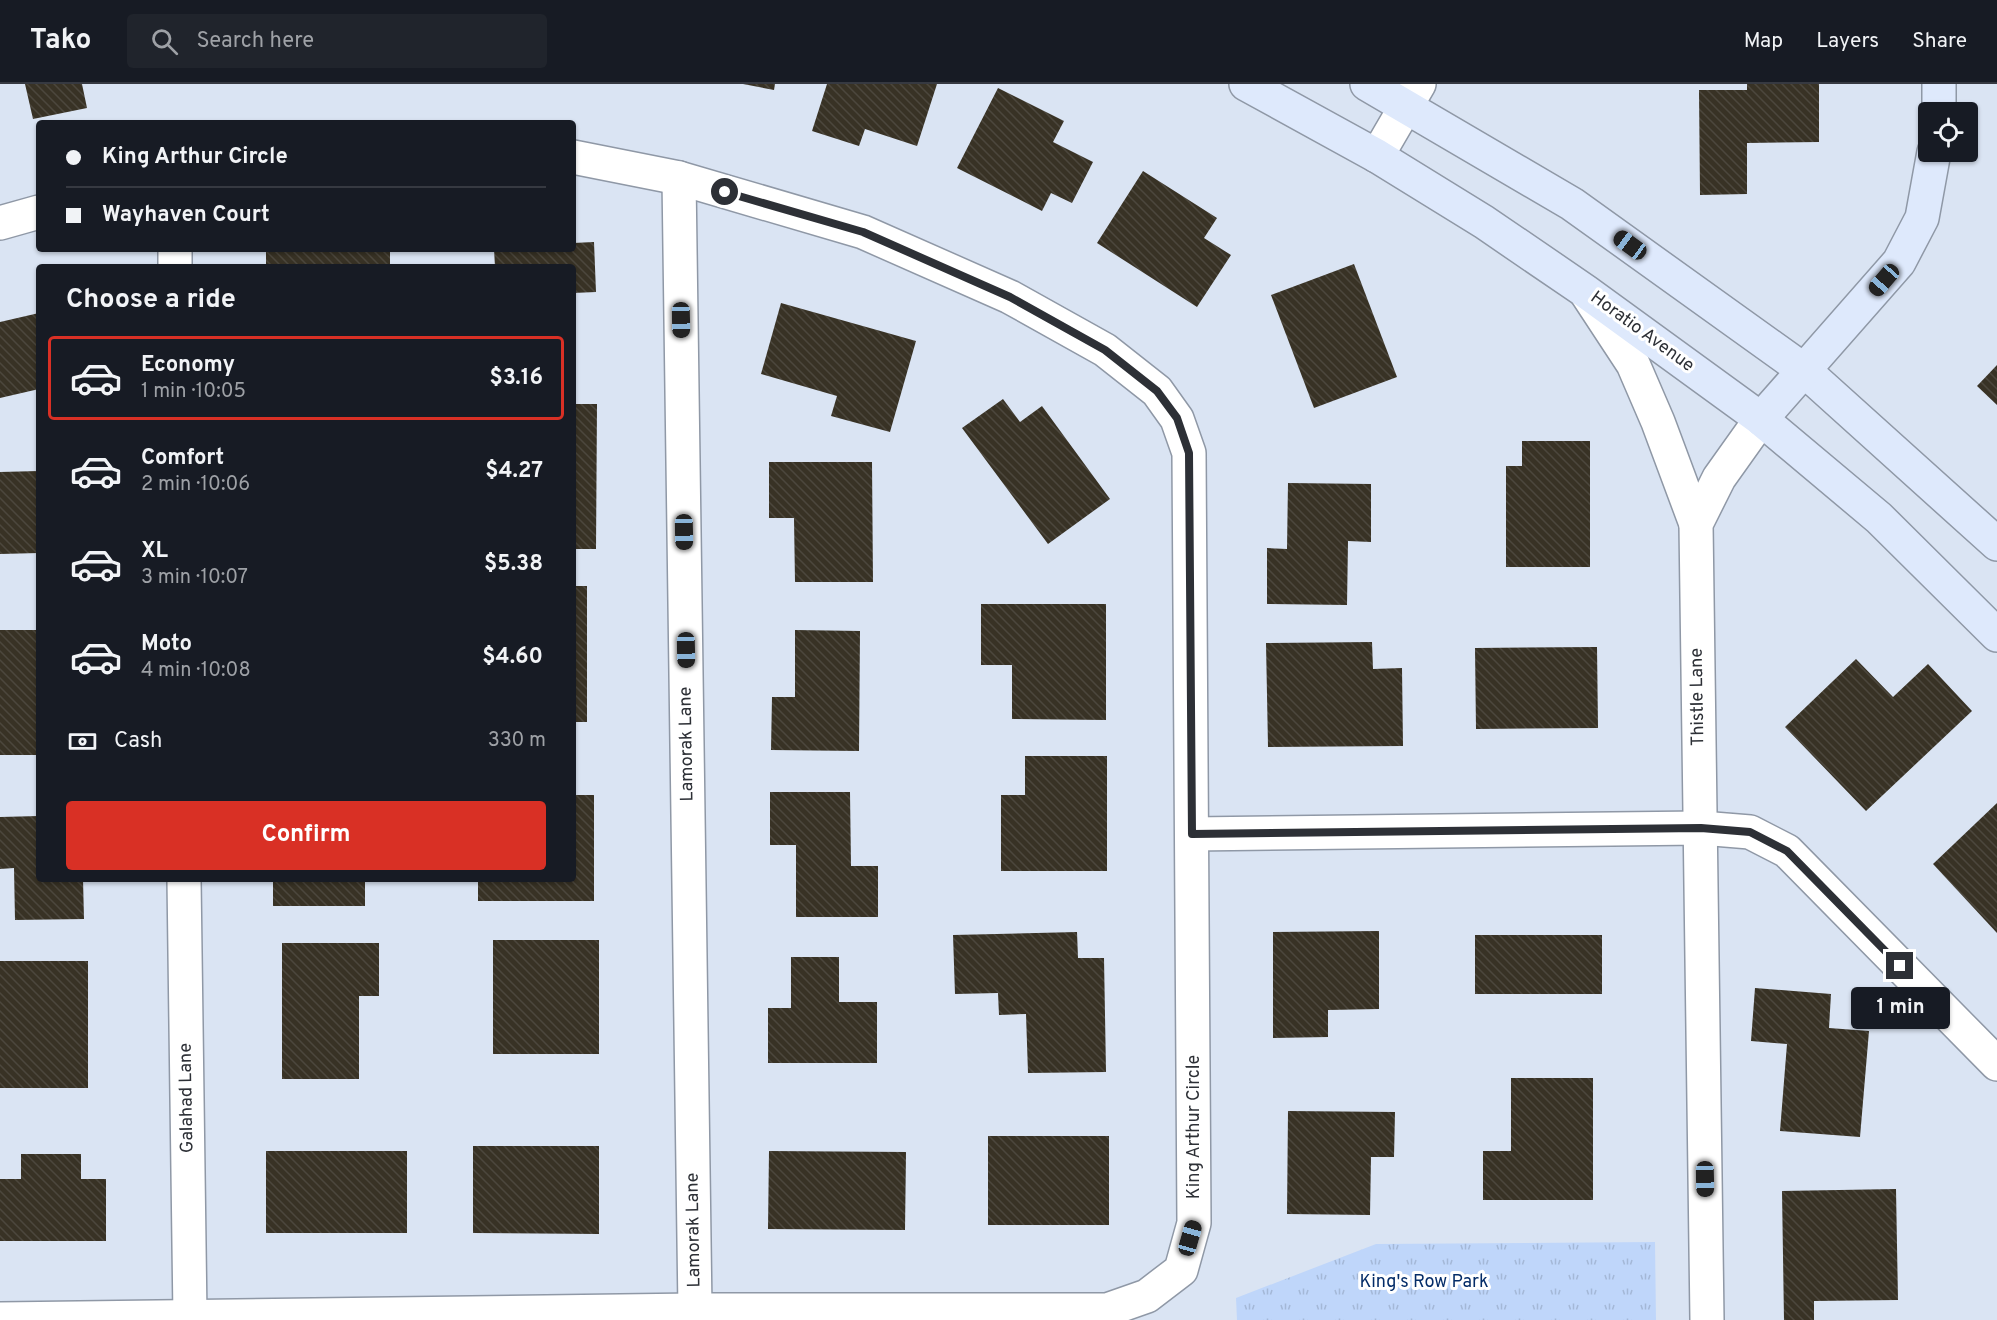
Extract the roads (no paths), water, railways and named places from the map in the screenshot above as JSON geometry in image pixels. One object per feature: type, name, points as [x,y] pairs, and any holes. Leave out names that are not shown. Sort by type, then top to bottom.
[{"type":"main road","name":"Horatio Avenue","points":[[1246,84],[1377,156],[1484,222],[1585,291],[1761,419],[1879,518],[1997,635]]},
{"type":"main road","points":[[1367,84],[1413,95],[1572,204],[1805,371],[1997,544]]},
{"type":"main road","points":[[1939,84],[1939,102]]},
{"type":"main road","name":"Thistle Lane","points":[[1761,419],[1899,262],[1922,218],[1932,162]]},
{"type":"street","points":[[1377,156],[1413,95]]},
{"type":"street","name":"King Arthur Circle","points":[[0,1319],[695,1310],[1107,1310],[1148,1296],[1181,1270],[1194,1222],[1189,453],[1177,418],[1157,391],[1105,350],[1010,297],[863,232],[679,178],[576,158]]},
{"type":"street","name":"Lamorak Lane","points":[[679,178],[695,1310]]},
{"type":"street","points":[[0,222],[36,213]]},
{"type":"street","points":[[1585,291],[1633,364],[1658,422],[1696,524]]},
{"type":"street","name":"Thistle Lane","points":[[1707,1320],[1696,524],[1719,478],[1761,419]]},
{"type":"street","points":[[1192,834],[1701,828],[1750,832],[1787,851],[1997,1064]]},
{"type":"street","name":"Galahad Lane","points":[[184,882],[190,1317]]},
{"type":"park label","name":"King's Row Park","points":[[1424,1282]]}]
